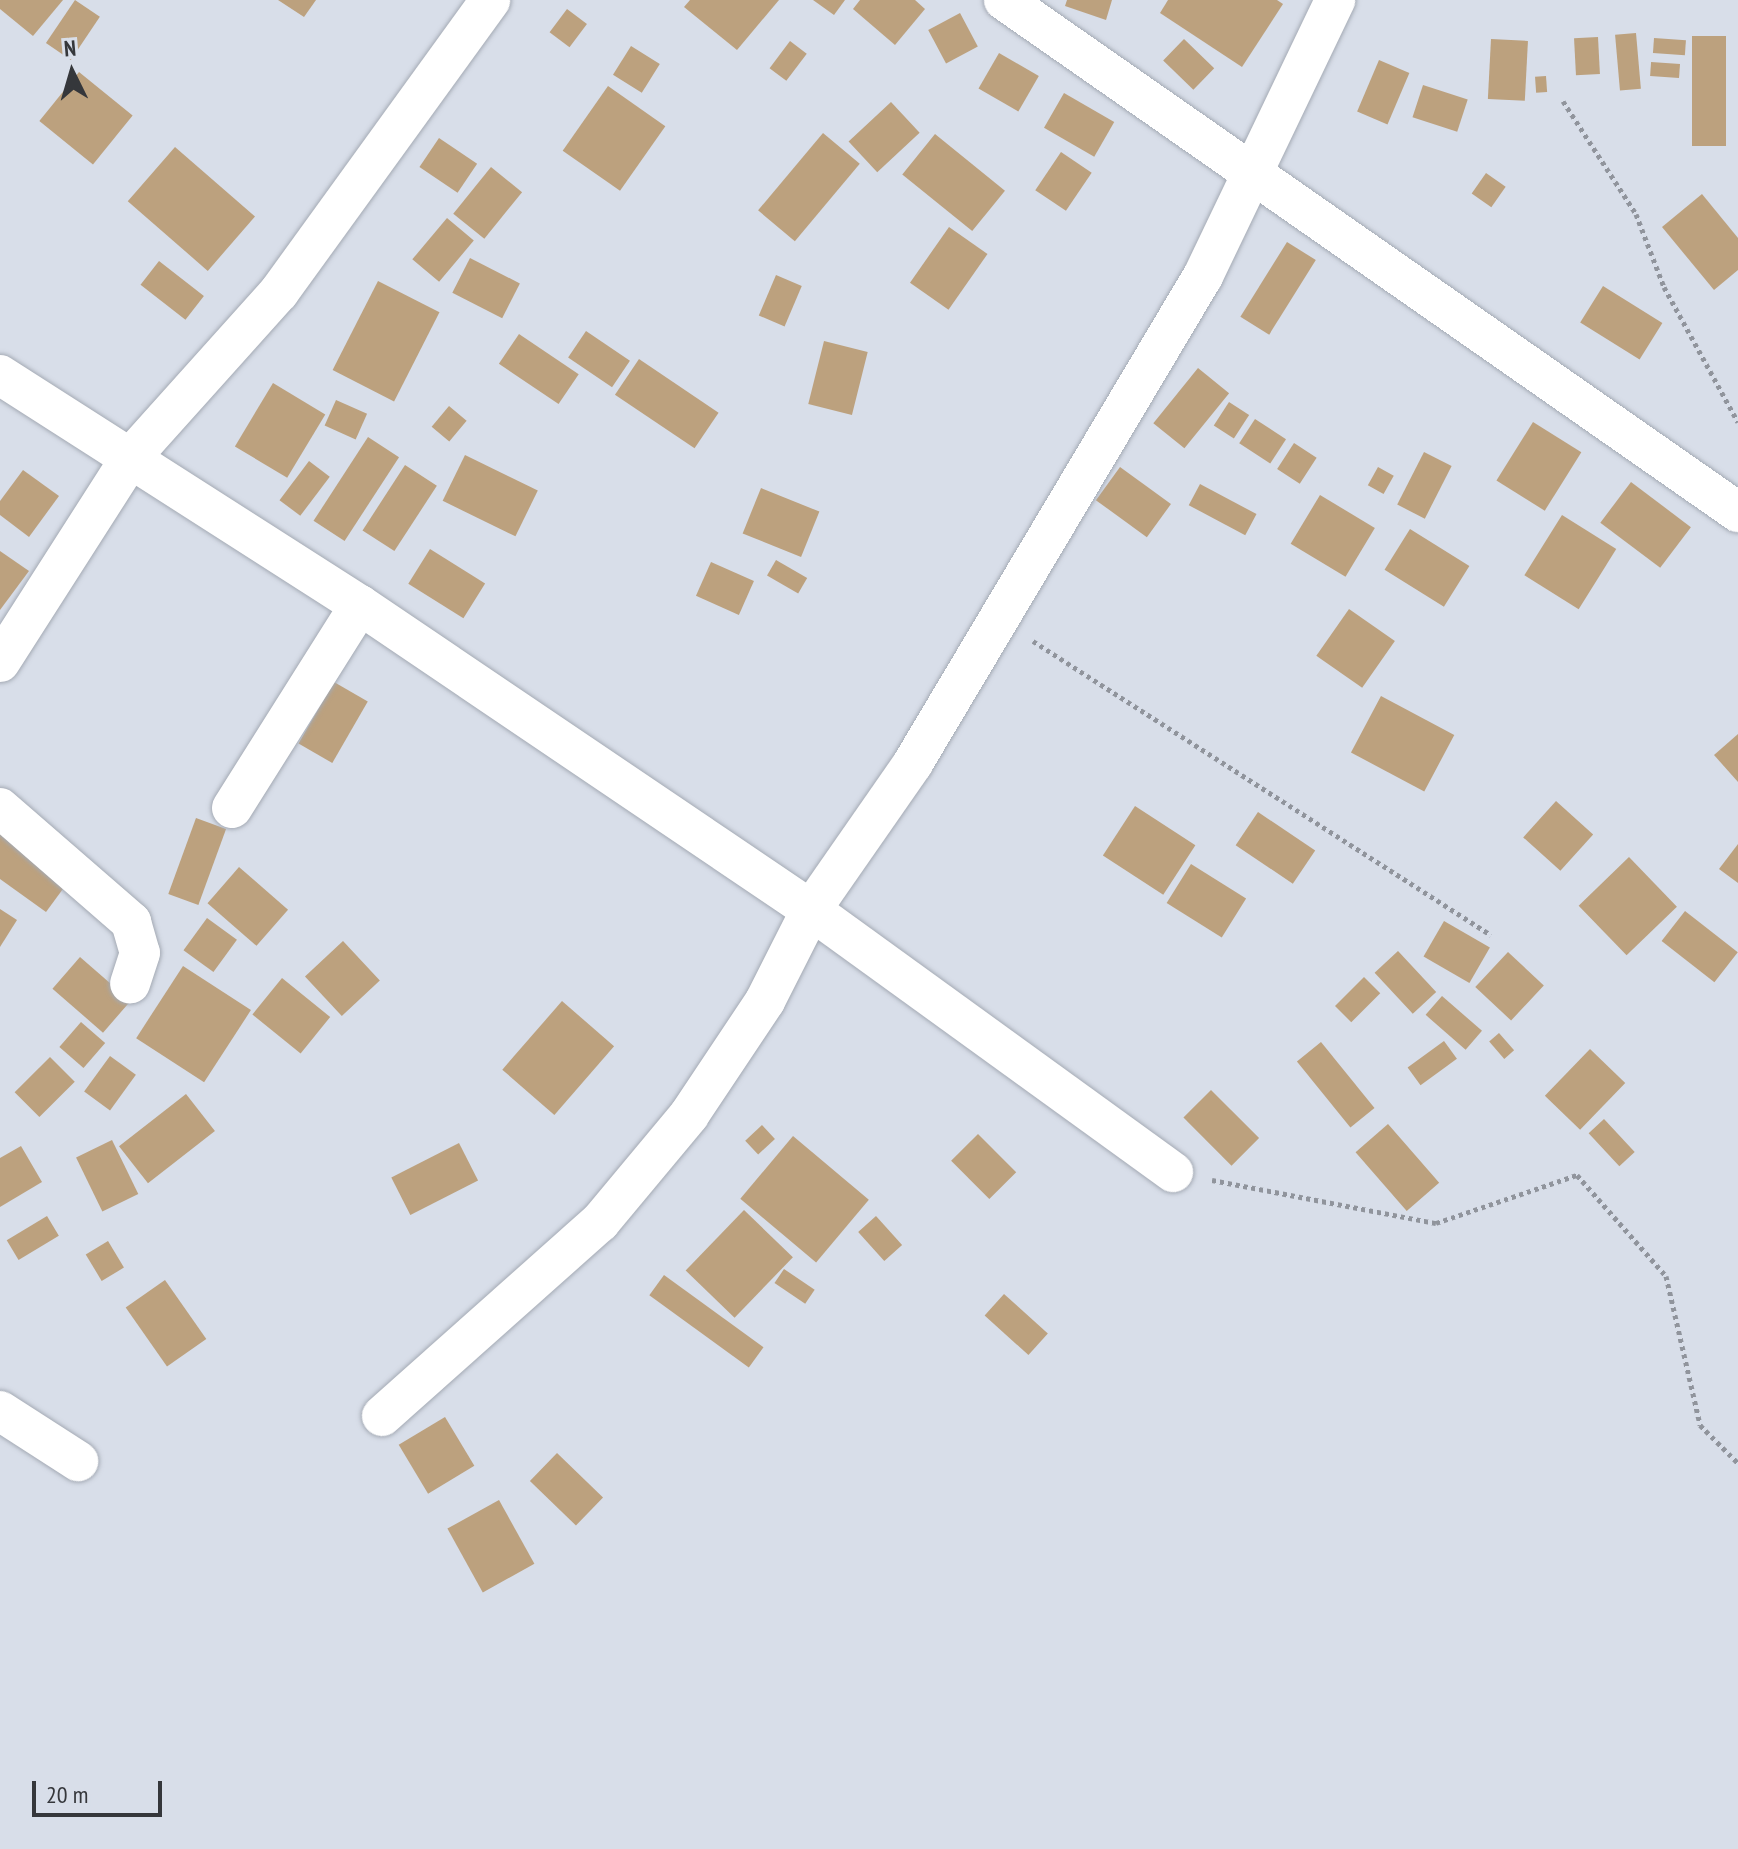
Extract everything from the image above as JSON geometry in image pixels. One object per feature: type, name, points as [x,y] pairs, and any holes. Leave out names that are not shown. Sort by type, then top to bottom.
[{"type":"street","points":[[0,662],[131,457],[279,292],[490,0]]},
{"type":"street","points":[[1004,0],[1254,169],[1738,512]]},
{"type":"street","points":[[382,1416],[476,1340],[638,1181],[765,1001],[811,910],[913,763],[1203,276],[1335,0]]},
{"type":"street","points":[[0,375],[360,605],[811,910],[1173,1172]]},
{"type":"street","points":[[232,808],[360,605]]},
{"type":"street","points":[[0,808],[131,922],[140,953],[130,983]]},
{"type":"street","points":[[0,1411],[78,1461]]},
{"type":"path","points":[[1563,101],[1636,214],[1664,287],[1738,422]]},
{"type":"path","points":[[998,618],[1491,935]]},
{"type":"path","points":[[1173,1172],[1436,1223],[1577,1175],[1666,1276],[1700,1425],[1738,1463]]},
{"type":"building","points":[[0,0],[63,0],[33,36],[0,9]]},
{"type":"building","points":[[75,0],[100,17],[71,60],[46,43]]},
{"type":"building","points":[[278,0],[316,0],[304,17]]},
{"type":"building","points":[[690,0],[779,0],[737,50],[684,7]]},
{"type":"building","points":[[813,0],[845,0],[834,15]]},
{"type":"building","points":[[860,0],[915,0],[925,9],[895,45],[853,9]]},
{"type":"building","points":[[1067,0],[1112,0],[1106,20],[1065,6]]},
{"type":"building","points":[[1168,0],[1277,0],[1283,4],[1242,67],[1160,13]]},
{"type":"building","points":[[567,9],[587,24],[570,47],[550,32]]},
{"type":"building","points":[[960,13],[978,47],[946,63],[928,30]]},
{"type":"building","points":[[1636,33],[1641,89],[1620,91],[1615,35]]},
{"type":"building","points":[[1692,36],[1726,36],[1726,146],[1692,146]]},
{"type":"building","points":[[1598,37],[1600,74],[1576,75],[1574,38]]},
{"type":"building","points":[[1654,38],[1686,40],[1685,55],[1653,53]]},
{"type":"building","points":[[1184,39],[1214,68],[1193,90],[1163,61]]},
{"type":"building","points":[[1491,39],[1528,41],[1525,101],[1488,99]]},
{"type":"building","points":[[790,41],[807,54],[786,81],[770,68]]},
{"type":"building","points":[[631,46],[660,64],[642,93],[613,75]]},
{"type":"building","points":[[999,53],[1039,76],[1018,112],[978,89]]},
{"type":"building","points":[[1379,60],[1409,73],[1387,124],[1357,112]]},
{"type":"building","points":[[1651,62],[1680,64],[1679,78],[1650,76]]},
{"type":"building","points":[[79,72],[133,115],[93,164],[39,121]]},
{"type":"building","points":[[1546,76],[1547,92],[1536,93],[1535,77]]},
{"type":"building","points":[[1423,85],[1468,100],[1457,132],[1412,117]]},
{"type":"building","points":[[608,86],[665,126],[620,191],[563,151]]},
{"type":"building","points":[[1064,93],[1114,122],[1094,157],[1044,128]]},
{"type":"building","points":[[891,102],[920,133],[877,172],[849,142]]},
{"type":"building","points":[[823,133],[860,164],[795,241],[758,210]]},
{"type":"building","points":[[935,134],[1005,191],[972,231],[902,174]]},
{"type":"building","points":[[439,138],[477,164],[458,193],[419,167]]},
{"type":"building","points":[[175,147],[255,217],[208,271],[128,201]]},
{"type":"building","points":[[1061,152],[1092,173],[1066,211],[1035,190]]},
{"type":"building","points":[[491,167],[522,192],[484,239],[453,214]]},
{"type":"building","points":[[1486,173],[1506,187],[1491,207],[1472,193]]},
{"type":"building","points":[[1702,194],[1738,238],[1738,270],[1714,290],[1662,227]]},
{"type":"building","points":[[447,218],[474,240],[439,282],[412,259]]},
{"type":"building","points":[[949,227],[988,254],[948,310],[910,283]]},
{"type":"building","points":[[1287,242],[1316,260],[1269,335],[1240,317]]},
{"type":"building","points":[[470,258],[520,283],[502,318],[452,293]]},
{"type":"building","points":[[159,261],[204,296],[185,320],[141,285]]},
{"type":"building","points":[[776,275],[802,286],[785,326],[759,316]]},
{"type":"building","points":[[378,281],[439,312],[394,401],[333,370]]},
{"type":"building","points":[[1603,286],[1662,323],[1640,360],[1580,322]]},
{"type":"building","points":[[586,331],[630,361],[612,387],[568,358]]},
{"type":"building","points":[[519,334],[579,374],[559,404],[499,364]]},
{"type":"building","points":[[824,341],[868,352],[852,415],[808,404]]},
{"type":"building","points":[[639,359],[719,413],[695,448],[615,395]]},
{"type":"building","points":[[1198,368],[1229,393],[1184,448],[1153,423]]},
{"type":"building","points":[[273,383],[325,414],[287,478],[235,446]]},
{"type":"building","points":[[336,400],[367,414],[356,439],[325,426]]},
{"type":"building","points":[[1229,402],[1249,415],[1234,439],[1214,425]]},
{"type":"building","points":[[449,406],[467,421],[449,441],[432,427]]},
{"type":"building","points":[[1255,419],[1286,439],[1270,463],[1239,443]]},
{"type":"building","points":[[1533,422],[1581,452],[1545,511],[1496,481]]},
{"type":"building","points":[[368,437],[399,457],[345,541],[314,521]]},
{"type":"building","points":[[1294,443],[1317,458],[1300,484],[1277,469]]},
{"type":"building","points":[[1424,452],[1452,466],[1425,519],[1397,505]]},
{"type":"building","points":[[465,455],[538,491],[515,536],[443,501]]},
{"type":"building","points":[[309,461],[330,477],[300,516],[280,500]]},
{"type":"building","points":[[405,465],[437,486],[394,551],[363,530]]},
{"type":"building","points":[[1120,467],[1171,504],[1147,537],[1096,500]]},
{"type":"building","points":[[1378,467],[1394,476],[1384,494],[1368,485]]},
{"type":"building","points":[[23,470],[59,496],[29,537],[0,515],[0,501]]},
{"type":"building","points":[[1631,482],[1691,527],[1660,568],[1600,523]]},
{"type":"building","points":[[1200,484],[1257,514],[1245,535],[1189,505]]},
{"type":"building","points":[[761,488],[819,512],[801,557],[743,533]]},
{"type":"building","points":[[1320,495],[1375,528],[1346,577],[1291,544]]},
{"type":"building","points":[[1562,515],[1616,549],[1579,609],[1524,575]]},
{"type":"building","points":[[1410,529],[1469,566],[1444,607],[1385,570]]},
{"type":"building","points":[[430,549],[485,583],[463,618],[408,584]]},
{"type":"building","points":[[0,551],[29,571],[0,610]]},
{"type":"building","points":[[776,560],[807,578],[798,594],[767,576]]},
{"type":"building","points":[[711,562],[754,581],[739,615],[696,596]]},
{"type":"building","points":[[1349,609],[1395,641],[1362,688],[1316,656]]},
{"type":"building","points":[[334,682],[368,702],[332,763],[298,743]]},
{"type":"building","points":[[1381,696],[1454,735],[1424,791],[1351,753]]},
{"type":"building","points":[[1738,734],[1738,782],[1714,755]]},
{"type":"building","points":[[1556,801],[1593,834],[1560,871],[1523,837]]},
{"type":"building","points":[[1135,806],[1195,845],[1163,895],[1103,855]]},
{"type":"building","points":[[1258,812],[1315,851],[1293,884],[1236,845]]},
{"type":"building","points":[[196,818],[226,829],[198,905],[168,894]]},
{"type":"building","points":[[0,828],[71,878],[46,912],[0,879]]},
{"type":"building","points":[[1738,844],[1738,883],[1719,869]]},
{"type":"building","points":[[1629,857],[1677,907],[1627,955],[1579,906]]},
{"type":"building","points":[[1191,864],[1246,898],[1222,937],[1167,903]]},
{"type":"building","points":[[239,867],[288,910],[257,946],[208,903]]},
{"type":"building","points":[[0,909],[17,920],[0,947]]},
{"type":"building","points":[[1685,911],[1738,952],[1714,982],[1662,941]]},
{"type":"building","points":[[207,918],[237,940],[213,972],[183,950]]},
{"type":"building","points":[[1444,921],[1490,948],[1469,983],[1424,957]]},
{"type":"building","points":[[343,941],[380,980],[342,1016],[305,976]]},
{"type":"building","points":[[1398,951],[1436,992],[1413,1014],[1375,973]]},
{"type":"building","points":[[1508,952],[1544,985],[1511,1021],[1475,987]]},
{"type":"building","points":[[80,957],[131,1001],[103,1033],[52,989]]},
{"type":"building","points":[[183,966],[251,1010],[204,1082],[136,1038]]},
{"type":"building","points":[[1364,977],[1380,993],[1351,1022],[1335,1006]]},
{"type":"building","points":[[282,978],[330,1017],[301,1054],[252,1015]]},
{"type":"building","points":[[1442,996],[1482,1031],[1466,1050],[1426,1015]]},
{"type":"building","points":[[562,1001],[614,1046],[554,1115],[502,1070]]},
{"type":"building","points":[[81,1022],[105,1043],[84,1068],[59,1047]]},
{"type":"building","points":[[1499,1033],[1514,1050],[1504,1059],[1489,1042]]},
{"type":"building","points":[[1444,1041],[1457,1059],[1421,1085],[1408,1067]]},
{"type":"building","points":[[1321,1042],[1374,1108],[1350,1128],[1297,1062]]},
{"type":"building","points":[[1590,1049],[1625,1083],[1580,1130],[1545,1096]]},
{"type":"building","points":[[110,1056],[136,1075],[110,1110],[84,1092]]},
{"type":"building","points":[[50,1057],[75,1082],[39,1117],[15,1092]]},
{"type":"building","points":[[1211,1090],[1259,1138],[1232,1166],[1183,1118]]},
{"type":"building","points":[[186,1094],[215,1131],[148,1183],[119,1146]]},
{"type":"building","points":[[1604,1119],[1635,1152],[1619,1166],[1589,1133]]},
{"type":"building","points":[[1388,1124],[1439,1183],[1407,1211],[1356,1152]]},
{"type":"building","points":[[762,1125],[775,1139],[758,1155],[745,1141]]},
{"type":"building","points":[[978,1134],[1016,1172],[989,1199],[951,1161]]},
{"type":"building","points":[[793,1136],[869,1200],[816,1262],[740,1199]]},
{"type":"building","points":[[112,1140],[138,1194],[102,1211],[76,1158]]},
{"type":"building","points":[[459,1143],[478,1180],[410,1215],[391,1178]]},
{"type":"building","points":[[21,1146],[42,1182],[0,1207],[0,1158]]},
{"type":"building","points":[[744,1210],[793,1257],[735,1318],[686,1270]]},
{"type":"building","points":[[47,1216],[59,1236],[19,1260],[7,1240]]},
{"type":"building","points":[[876,1216],[902,1245],[884,1261],[858,1232]]},
{"type":"building","points":[[108,1241],[124,1268],[102,1281],[86,1254]]},
{"type":"building","points":[[784,1269],[815,1290],[805,1304],[774,1283]]},
{"type":"building","points":[[664,1275],[764,1347],[749,1368],[649,1295]]},
{"type":"building","points":[[165,1280],[206,1339],[167,1367],[126,1308]]},
{"type":"building","points":[[1004,1294],[1048,1333],[1028,1355],[985,1316]]},
{"type":"building","points":[[445,1417],[474,1466],[428,1494],[399,1445]]},
{"type":"building","points":[[557,1453],[603,1497],[576,1526],[530,1481]]},
{"type":"building","points":[[499,1500],[534,1564],[483,1592],[447,1529]]}]
